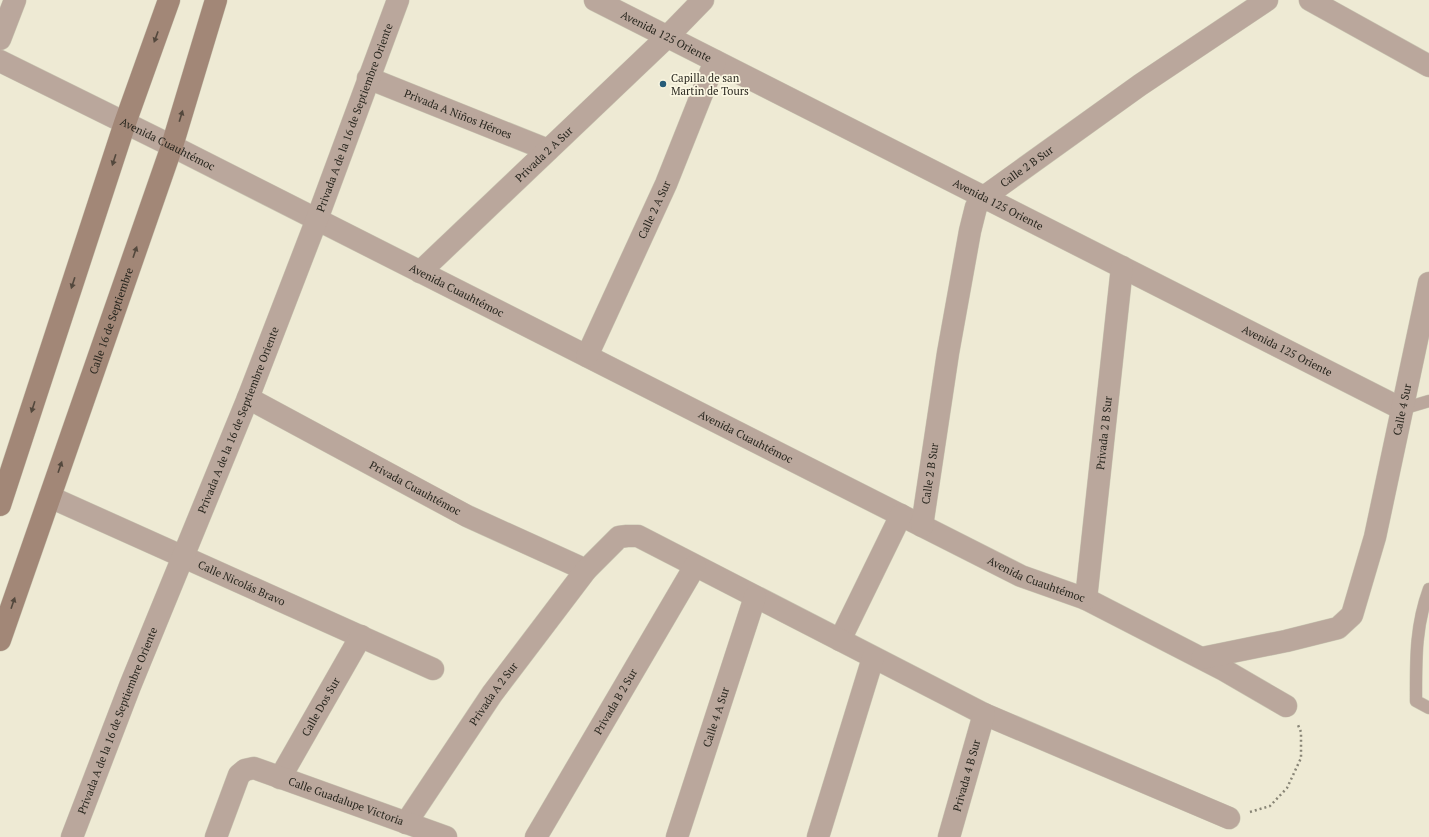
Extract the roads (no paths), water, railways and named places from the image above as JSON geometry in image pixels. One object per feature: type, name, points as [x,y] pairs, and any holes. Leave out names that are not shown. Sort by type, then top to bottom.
[{"type":"main road","points":[[0,505],[5,473],[125,123],[169,0]]},
{"type":"main road","name":"Calle 16 de Septiembre","points":[[0,640],[172,146],[216,0]]},
{"type":"street","points":[[0,39],[15,0]]},
{"type":"street","name":"Privada A de la 16 de Septiembre Oriente","points":[[72,837],[130,686],[248,398],[317,219],[398,0]]},
{"type":"street","name":"Avenida 125 Oriente","points":[[595,0],[1402,409]]},
{"type":"street","points":[[667,37],[703,0]]},
{"type":"street","name":"Calle 2 B Sur","points":[[922,526],[948,353],[970,231],[976,207],[984,197],[1140,85],[1267,0]]},
{"type":"street","points":[[1310,0],[1429,66]]},
{"type":"street","name":"Privada 2 A Sur","points":[[420,272],[667,37]]},
{"type":"street","name":"Avenida Cuauhtémoc","points":[[0,61],[317,219],[1022,576],[1086,599],[1202,658],[1286,706]]},
{"type":"street","name":"Calle 2 A Sur","points":[[586,356],[666,184],[715,61]]},
{"type":"street","name":"Privada A Niños Héroes","points":[[368,78],[548,150]]},
{"type":"street","name":"Privada 2 B Sur","points":[[1086,599],[1122,267]]},
{"type":"street","name":"Calle 4 Sur","points":[[1202,658],[1286,641],[1338,628],[1352,615],[1375,537],[1429,283]]},
{"type":"street","name":"Privada Cuauhtémoc","points":[[248,398],[467,516],[586,570]]},
{"type":"street","name":"Calle Nicolás Bravo","points":[[50,497],[433,669]]},
{"type":"street","points":[[840,640],[901,515]]},
{"type":"street","points":[[586,570],[619,538],[638,536],[984,714],[1229,818]]},
{"type":"street","name":"Privada B 2 Sur","points":[[536,837],[695,566]]},
{"type":"street","name":"Privada A 2 Sur","points":[[406,823],[492,694],[586,570]]},
{"type":"street","name":"Calle 4 A Sur","points":[[677,837],[755,597]]},
{"type":"street","name":"Calle Dos Sur","points":[[280,778],[361,636]]},
{"type":"street","points":[[818,837],[873,658]]},
{"type":"street","name":"Privada 4 B Sur","points":[[949,837],[984,714]]},
{"type":"street","name":"Calle Guadalupe Victoria","points":[[216,837],[239,775],[245,770],[254,768],[446,837]]},
{"type":"lane","points":[[1402,409],[1429,401]]},
{"type":"lane","points":[[1429,589],[1423,605],[1416,646],[1416,701],[1429,708]]},
{"type":"place","name":"Capilla de san Martin de Tours","points":[[663,84]]}]
